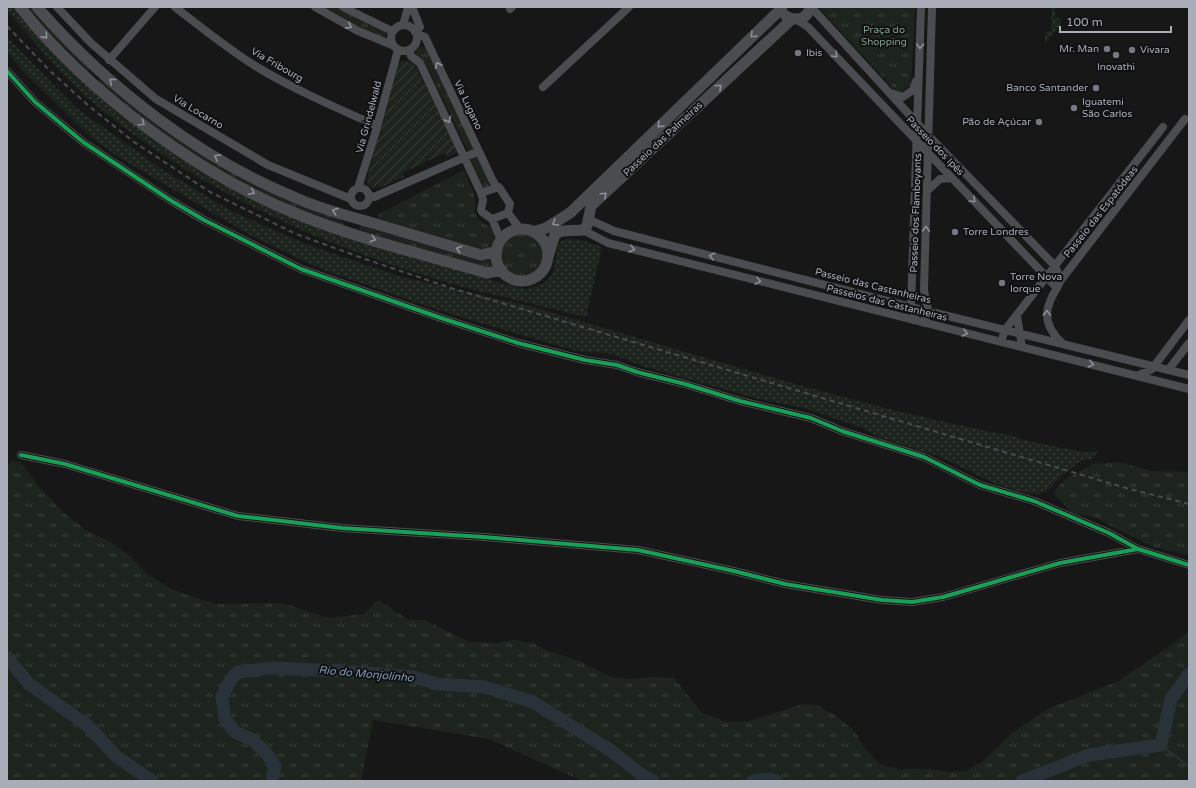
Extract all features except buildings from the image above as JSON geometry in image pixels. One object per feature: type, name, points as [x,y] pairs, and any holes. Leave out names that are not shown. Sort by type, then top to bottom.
[{"type":"street","points":[[20,7],[56,48],[87,79],[137,120],[225,179],[302,216],[350,232],[487,273],[502,270]]},
{"type":"street","points":[[37,7],[62,35],[97,69],[163,121],[209,153],[276,189],[302,201],[481,255],[497,251]]},
{"type":"street","name":"Via Locarno","points":[[57,7],[109,60],[156,99],[268,165],[351,199]]},
{"type":"street","points":[[109,60],[155,7]]},
{"type":"street","name":"Via Fribourg","points":[[175,7],[213,37],[257,67],[296,89],[378,126]]},
{"type":"street","points":[[315,7],[358,31],[395,48],[409,50],[415,46],[416,33],[420,27],[412,7]]},
{"type":"street","points":[[343,7],[392,32]]},
{"type":"street","points":[[395,48],[390,40],[392,32],[403,25],[408,7]]},
{"type":"street","points":[[543,87],[629,7]]},
{"type":"street","points":[[781,7],[785,15],[795,19]]},
{"type":"street","name":"Passeio das Palmeiras","points":[[533,232],[546,228],[570,213],[781,7]]},
{"type":"street","name":"Passeio das Palmeiras","points":[[582,230],[587,226],[588,216],[592,206],[795,19],[804,17],[811,7]]},
{"type":"street","name":"Passeio dos Ipês","points":[[811,7],[927,134],[1055,266]]},
{"type":"street","name":"Passeio dos Flamboyants","points":[[913,320],[915,315],[908,306],[911,288],[921,7]]},
{"type":"street","name":"Passeio dos Flamboyants","points":[[924,323],[928,310],[924,290],[929,154],[927,134],[932,7]]},
{"type":"street","name":"Passeio dos Ipês","points":[[795,19],[808,27],[1047,277],[1059,284]]},
{"type":"street","points":[[403,25],[410,27],[416,33]]},
{"type":"street","name":"Via Lugano","points":[[416,33],[423,34],[425,37],[495,185],[499,187],[510,204],[508,213],[520,229]]},
{"type":"street","name":"Via Grindelwald","points":[[358,188],[378,126],[395,48]]},
{"type":"street","points":[[409,50],[411,56],[420,63],[466,157],[482,194],[482,212],[492,219],[501,240]]},
{"type":"street","points":[[87,79],[97,69]]},
{"type":"street","points":[[7,71],[35,102],[83,142],[127,169],[170,200],[204,220],[300,269],[441,318],[518,342],[585,360],[617,364],[637,372],[685,384],[740,401],[810,418],[849,433],[924,457],[980,485],[1034,501],[1109,533],[1138,549],[1189,565]]},
{"type":"street","points":[[889,92],[904,97],[909,95],[913,90],[919,75]]},
{"type":"street","points":[[893,116],[903,106]]},
{"type":"street","points":[[918,106],[922,109],[928,107]]},
{"type":"street","name":"Passeio das Espatódeas","points":[[1062,343],[1053,334],[1047,318],[1049,302],[1059,284],[1185,119]]},
{"type":"street","name":"Passeio das Espatódeas","points":[[1005,330],[1163,127]]},
{"type":"street","points":[[370,196],[374,197],[478,151]]},
{"type":"street","points":[[940,166],[948,155]]},
{"type":"street","points":[[915,178],[923,174],[928,174]]},
{"type":"street","points":[[928,190],[940,179],[952,178]]},
{"type":"street","points":[[959,185],[971,178]]},
{"type":"street","points":[[482,194],[499,187]]},
{"type":"street","points":[[358,188],[366,190],[370,196],[368,203],[363,206],[357,206],[351,199],[353,191],[358,188]]},
{"type":"street","points":[[570,213],[580,211],[588,216]]},
{"type":"street","points":[[492,219],[508,213]]},
{"type":"street","name":"Passeio das Castanheiras","points":[[588,216],[614,231],[908,306],[1155,365],[1189,375]]},
{"type":"street","points":[[350,232],[356,218]]},
{"type":"street","points":[[548,256],[544,241],[533,232],[520,229],[511,232],[501,240],[497,251],[497,261],[506,275],[515,280],[526,281],[542,272],[548,256],[554,237],[558,232],[582,230]]},
{"type":"street","name":"Passeios das Castanheiras","points":[[582,230],[608,244],[1189,389]]},
{"type":"street","points":[[608,244],[614,231]]},
{"type":"street","points":[[1017,246],[1027,237]]},
{"type":"street","points":[[1055,266],[1059,284]]},
{"type":"street","points":[[911,288],[924,290]]},
{"type":"street","points":[[900,317],[908,306]]},
{"type":"street","points":[[1017,316],[1022,347]]},
{"type":"street","points":[[1139,376],[1155,365],[1189,320]]},
{"type":"street","points":[[1001,342],[1005,330]]},
{"type":"street","points":[[1037,351],[1040,338]]},
{"type":"street","points":[[1169,369],[1189,343]]},
{"type":"street","points":[[21,455],[65,464],[238,516],[342,528],[484,537],[638,550],[785,584],[882,600],[912,602],[943,597],[1060,563],[1138,549]]},
{"type":"green space","points":[[7,7],[15,7],[27,22],[191,161],[396,251],[507,285],[527,289],[545,283],[553,273],[558,247],[561,241],[566,239],[581,240],[602,247],[586,317],[466,288],[355,252],[309,233],[220,190],[136,136],[85,96],[50,60],[7,11]]},
{"type":"green space","points":[[25,7],[33,7],[89,68],[89,72],[84,71]]},
{"type":"green space","points":[[319,7],[336,7],[387,32],[384,40]]},
{"type":"green space","name":"Praça do Shopping","points":[[818,7],[915,7],[911,85],[901,92],[893,88]]},
{"type":"green space","points":[[1051,7],[1055,7],[1055,18],[1061,18],[1061,24],[1045,43],[1045,32],[1051,31]]},
{"type":"green space","points":[[7,37],[76,108],[163,170],[231,211],[308,245],[402,277],[529,306],[795,384],[897,411],[1077,451],[1098,452],[1093,458],[1079,462],[1056,481],[1050,489],[1040,494],[1026,493],[998,485],[938,456],[878,437],[863,428],[804,408],[759,399],[642,366],[606,353],[580,352],[438,310],[321,269],[250,235],[117,156],[91,137],[25,73],[7,52]]},
{"type":"green space","points":[[419,47],[425,47],[427,50],[474,150],[471,151],[466,147],[425,62],[417,56],[416,51]]},
{"type":"green space","points":[[402,61],[411,62],[416,67],[457,150],[457,153],[447,157],[445,153],[402,173],[404,177],[381,187],[372,188],[368,186],[367,178],[397,65]]},
{"type":"green space","points":[[101,79],[157,123],[340,219],[344,225],[341,227],[284,204],[221,172],[157,129],[98,81]]},
{"type":"green space","points":[[477,155],[491,186],[484,188],[471,160],[471,156]]},
{"type":"green space","points":[[464,170],[474,195],[476,216],[493,230],[494,233],[493,244],[484,250],[378,218],[379,214]]},
{"type":"green space","points":[[361,223],[481,260],[491,259],[494,266],[493,268],[479,267],[359,230]]},
{"type":"green space","points":[[519,233],[527,233],[532,234],[539,239],[544,246],[544,264],[539,271],[532,276],[519,277],[511,274],[504,267],[501,259],[501,251],[504,243],[511,236]]},
{"type":"green space","points":[[13,461],[20,462],[40,488],[64,513],[86,530],[112,543],[131,557],[147,574],[172,589],[196,598],[217,604],[283,603],[328,618],[364,614],[378,600],[409,620],[424,620],[469,642],[496,643],[513,640],[533,643],[548,651],[574,659],[611,677],[631,679],[651,677],[674,678],[702,713],[726,722],[749,721],[803,704],[819,706],[839,718],[855,732],[866,750],[880,764],[899,769],[929,769],[951,772],[966,771],[982,762],[1011,734],[1047,709],[1119,681],[1189,632],[1189,781],[582,781],[489,739],[373,720],[361,781],[7,781],[7,466]]},
{"type":"green space","points":[[1120,462],[1150,471],[1189,472],[1189,555],[1153,547],[1096,518],[1072,513],[1053,493],[1065,479],[1093,464]]},
{"type":"waterway","name":"Rio do Monjolinho","points":[[7,657],[29,684],[87,725],[116,756],[152,781]]},
{"type":"waterway","name":"Rio do Monjolinho","points":[[272,781],[275,766],[266,753],[253,740],[235,732],[225,719],[222,697],[231,679],[238,672],[273,668],[339,671],[414,677],[437,684],[485,687],[533,702],[610,750],[642,775],[653,781]]},
{"type":"waterway","name":"Rio do Monjolinho","points":[[1022,781],[1089,755],[1161,745],[1171,699],[1189,674]]},
{"type":"waterway","points":[[1161,745],[1189,767]]},
{"type":"waterway","name":"Rio do Monjolinho","points":[[753,781],[771,779],[776,781]]},
{"type":"railway","points":[[7,26],[49,70],[90,107],[134,142],[210,192],[296,234],[451,288],[1126,488],[1189,504]]},
{"type":"cycle path","points":[[7,71],[35,102],[83,142],[170,200],[204,220],[301,269],[518,343],[585,360],[617,365],[740,401],[811,418],[842,431],[924,457],[980,485],[1034,501],[1109,533],[1138,549]]},
{"type":"cycle path","points":[[21,455],[65,464],[238,516],[342,528],[484,537],[638,550],[785,584],[882,600],[912,602],[943,597],[1060,563],[1138,549],[1189,565]]},
{"type":"place","name":"Mr. Man","points":[[1107,49]]},
{"type":"place","name":"Vivara","points":[[1132,50]]},
{"type":"place","name":"Ibis","points":[[798,53]]},
{"type":"place","name":"Inovathi","points":[[1116,55]]},
{"type":"place","name":"Banco Santander","points":[[1096,88]]},
{"type":"place","name":"Iguatemi São Carlos","points":[[1074,108]]},
{"type":"place","name":"Pão de Açúcar","points":[[1039,122]]},
{"type":"place","name":"Torre Londres","points":[[955,232]]},
{"type":"place","name":"Torre Nova Iorque","points":[[1002,283]]}]
